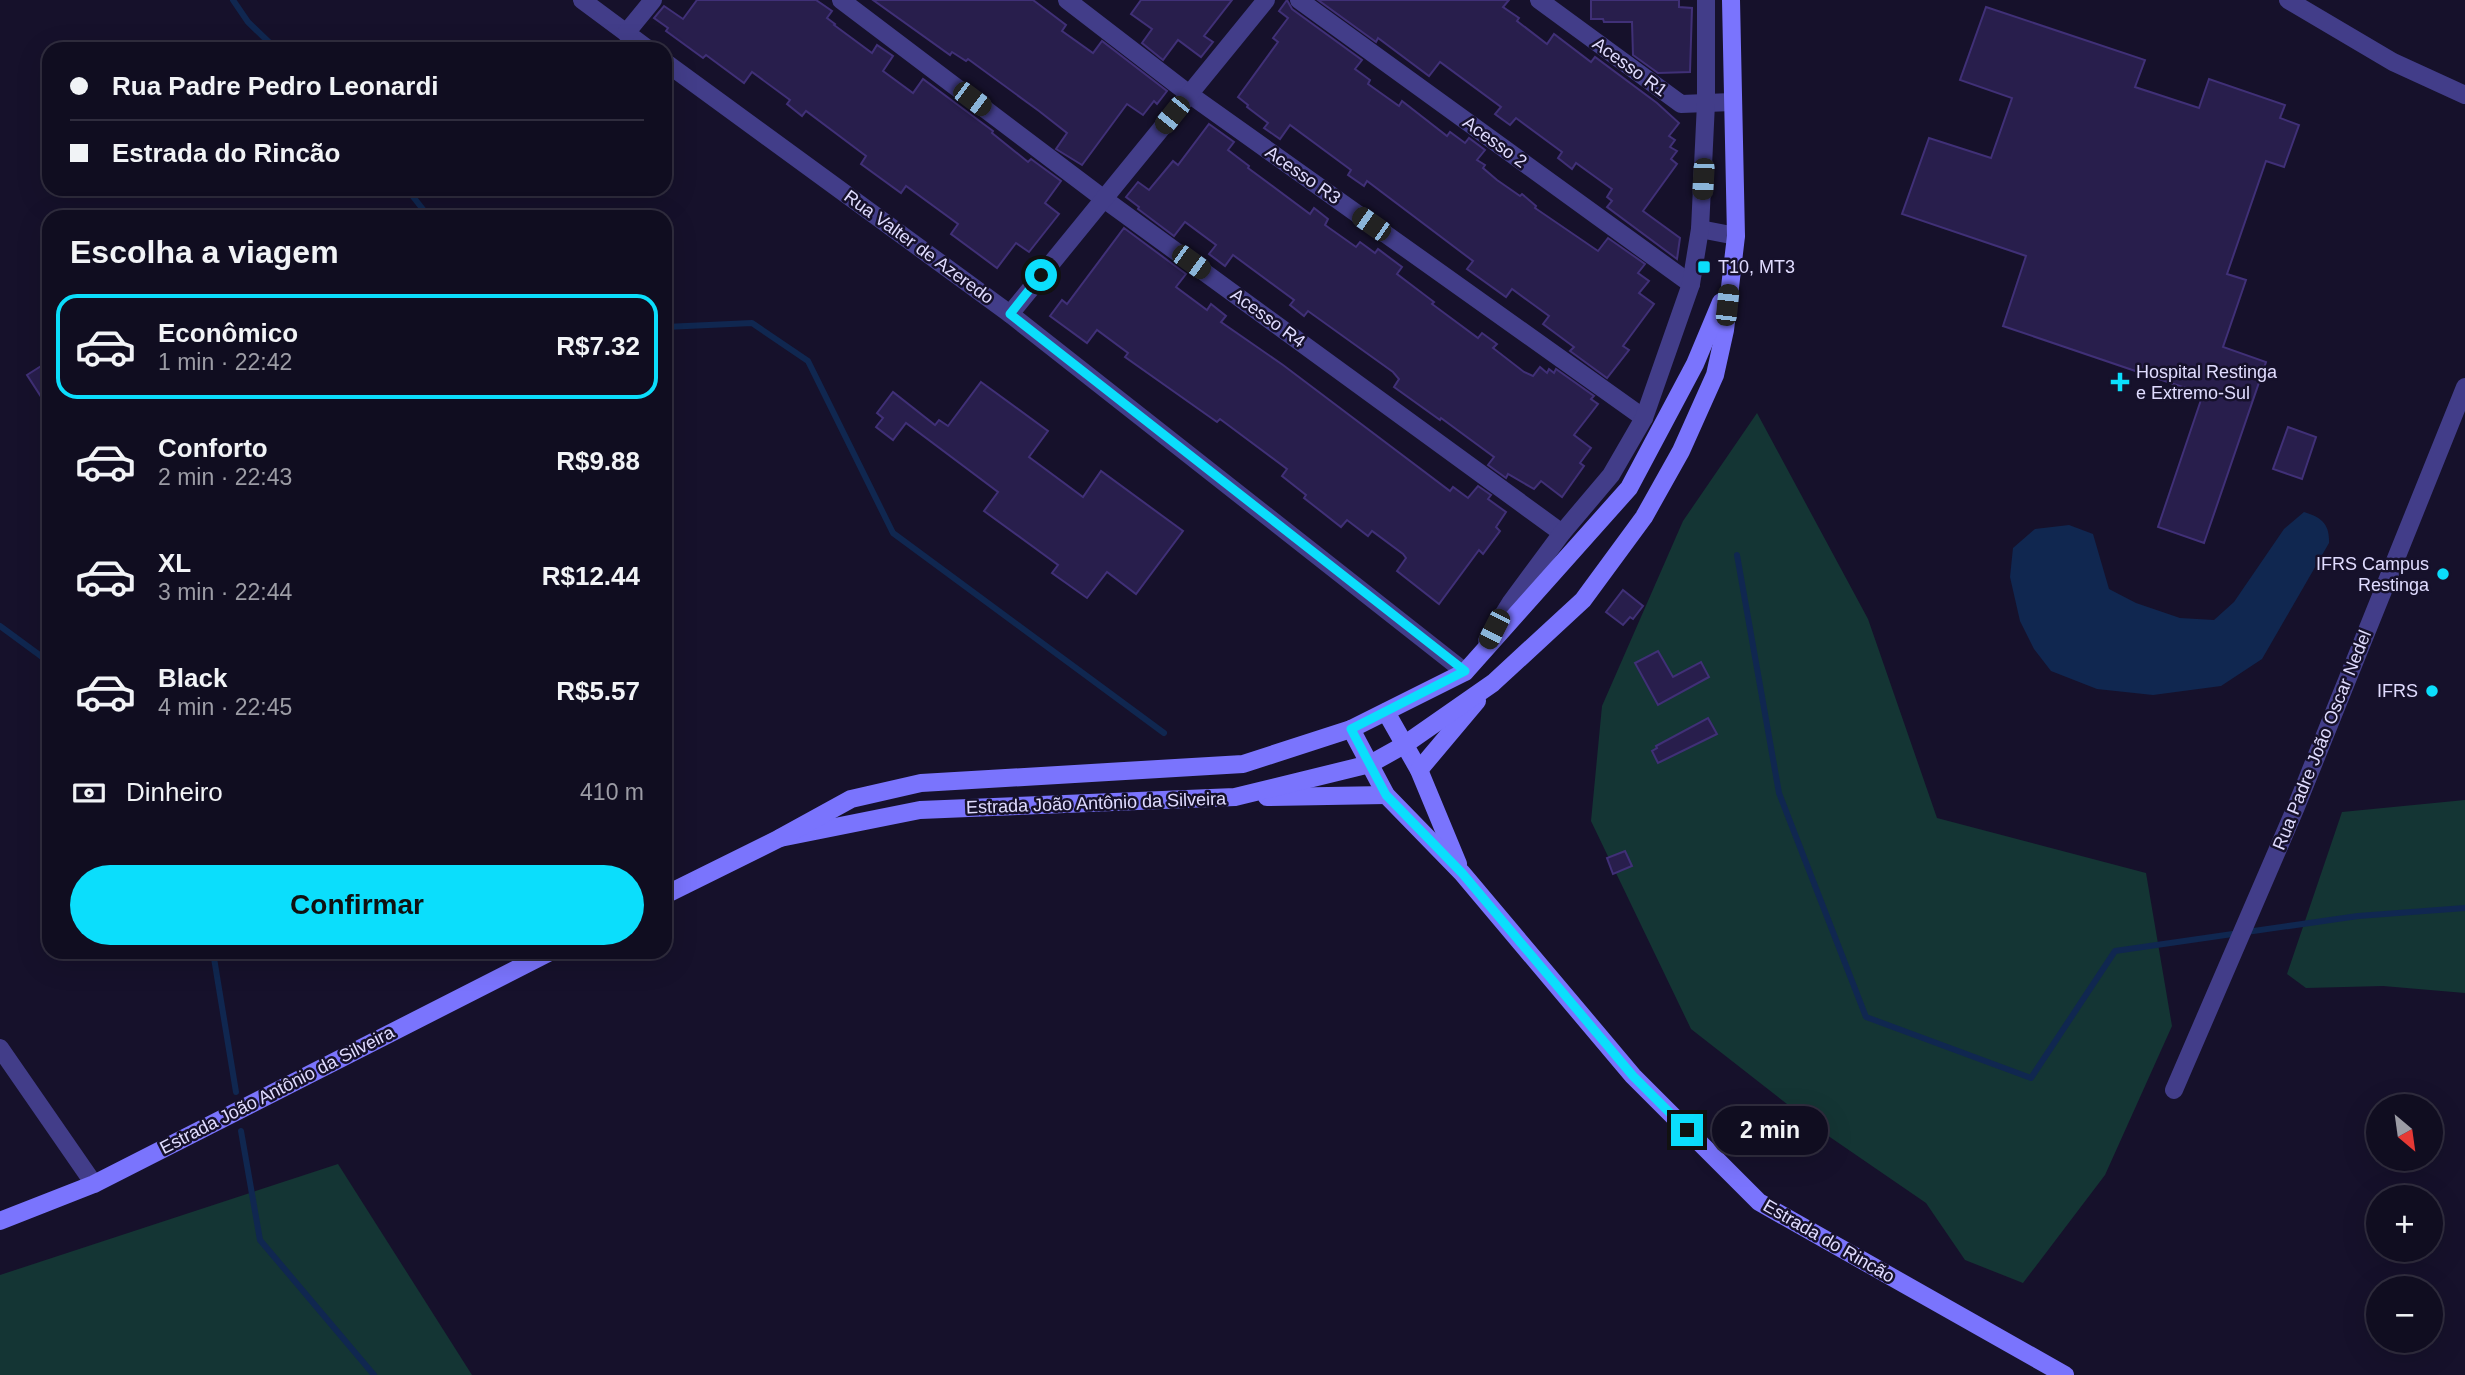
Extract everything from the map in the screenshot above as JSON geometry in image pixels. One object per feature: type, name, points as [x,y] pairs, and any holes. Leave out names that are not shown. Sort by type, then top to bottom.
[{"type":"main road","name":"Estrada João Antônio da Silveira","points":[[780,838],[920,810],[1235,797],[1370,764],[1404,745],[1493,683],[1583,600],[1644,517],[1681,451],[1715,375],[1725,330],[1736,236],[1731,0]]},
{"type":"main road","name":"Estrada João Antônio da Silveira","points":[[672,892],[851,799],[921,783],[1243,764],[1351,729],[1471,667],[1629,488],[1695,364],[1730,279]]},
{"type":"main road","points":[[1419,770],[1493,683]]},
{"type":"main road","name":"Estrada do Rincão","points":[[1386,712],[1419,770],[1462,873]]},
{"type":"main road","name":"Estrada do Rincão","points":[[1351,729],[1386,795],[1462,873],[1633,1076],[1759,1202],[2065,1375]]},
{"type":"main road","points":[[1235,797],[1386,795]]},
{"type":"main road","name":"Estrada João Antônio da Silveira","points":[[0,1221],[94,1184],[536,959]]},
{"type":"street","points":[[582,0],[638,42]]},
{"type":"street","points":[[626,33],[653,0]]},
{"type":"street","name":"Acesso R4","points":[[841,0],[1104,199],[1562,533]]},
{"type":"street","name":"Acesso R3","points":[[1067,0],[1189,94],[1644,418]]},
{"type":"street","points":[[1010,314],[1266,0]]},
{"type":"street","name":"Acesso 2","points":[[1299,0],[1691,284]]},
{"type":"street","name":"Acesso R1","points":[[1539,0],[1681,104],[1732,102]]},
{"type":"street","points":[[1471,667],[1511,602],[1562,533],[1611,475],[1644,418],[1691,284],[1700,229],[1706,103],[1706,0]]},
{"type":"street","points":[[2288,0],[2393,62],[2465,95]]},
{"type":"street","name":"Rua Valter de Azeredo","points":[[672,67],[1010,314],[1471,667]]},
{"type":"street","points":[[1700,229],[1736,236]]},
{"type":"street","name":"Rua Padre João Oscar Nedel","points":[[2174,1090],[2296,807],[2465,387]]},
{"type":"street","points":[[1611,475],[1629,488]]},
{"type":"street","points":[[0,1048],[94,1184]]},
{"type":"green space","points":[[1757,413],[1868,619],[1937,818],[2146,873],[2172,1026],[2105,1175],[2023,1283],[1965,1260],[1926,1203],[1824,1133],[1691,1029],[1591,821],[1602,706],[1683,521]]},
{"type":"green space","points":[[2465,800],[2465,993],[2383,986],[2306,988],[2287,974],[2342,812]]},
{"type":"green space","points":[[338,1164],[472,1375],[0,1375],[0,1275]]},
{"type":"water","points":[[2304,512],[2323,522],[2328,531],[2329,543],[2262,659],[2221,686],[2153,695],[2097,689],[2051,671],[2034,649],[2020,621],[2010,577],[2013,548],[2035,529],[2069,525],[2093,534],[2109,589],[2136,603],[2180,618],[2214,620],[2234,602],[2284,529]]},
{"type":"building","points":[[697,0],[816,0],[832,11],[827,18],[834,25],[872,53],[877,45],[893,56],[883,71],[913,93],[923,79],[993,131],[992,133],[1028,162],[1031,159],[1061,181],[1045,203],[1059,214],[1029,252],[1016,243],[997,268],[951,234],[958,224],[906,186],[901,193],[861,164],[866,156],[806,111],[802,116],[787,104],[790,100],[752,72],[744,83],[706,55],[703,58],[666,31],[668,28],[654,18],[664,6],[683,19]]},
{"type":"building","points":[[873,0],[1033,0],[1066,25],[1062,31],[1093,53],[1102,41],[1167,91],[1157,104],[1154,101],[1143,115],[1127,104],[1082,165],[1056,149],[1067,133],[968,59],[966,61],[952,52],[950,55]]},
{"type":"building","points":[[1141,0],[1232,0],[1204,36],[1213,42],[1201,57],[1178,40],[1163,60],[1142,43],[1152,29],[1131,14]]},
{"type":"building","points":[[1287,0],[1292,9],[1362,60],[1355,69],[1370,80],[1368,84],[1399,106],[1402,101],[1447,136],[1450,132],[1465,143],[1469,138],[1485,150],[1477,160],[1485,165],[1483,168],[1497,180],[1520,196],[1522,194],[1535,208],[1598,251],[1608,238],[1645,264],[1638,273],[1649,281],[1639,293],[1654,304],[1623,346],[1629,350],[1607,378],[1570,351],[1574,347],[1543,324],[1549,316],[1512,289],[1506,297],[1467,269],[1473,261],[1367,181],[1364,186],[1348,175],[1351,170],[1290,125],[1280,139],[1264,128],[1268,123],[1238,97],[1278,42],[1273,38],[1288,18],[1279,11]]},
{"type":"building","points":[[1318,0],[1509,0],[1503,7],[1547,44],[1554,34],[1591,62],[1595,57],[1657,103],[1679,123],[1669,136],[1675,140],[1670,147],[1677,151],[1671,159],[1677,164],[1643,211],[1680,238],[1677,259],[1607,207],[1612,201],[1607,197],[1612,189],[1576,163],[1572,169],[1558,158],[1562,152],[1516,118],[1510,125],[1495,114],[1501,107],[1440,62],[1429,76],[1378,38],[1376,42]]},
{"type":"building","points":[[1591,0],[1679,0],[1679,7],[1692,8],[1690,72],[1658,73],[1633,55],[1632,22],[1591,19]]},
{"type":"building","points":[[1986,7],[2145,60],[2135,87],[2199,108],[2209,79],[2285,105],[2280,118],[2299,125],[2284,167],[2266,161],[2227,274],[2246,280],[2223,347],[2266,362],[2204,543],[2158,527],[2203,394],[2003,326],[2026,256],[1902,214],[1929,138],[1991,158],[2012,98],[1960,80]]},
{"type":"building","points":[[1209,124],[1234,142],[1228,150],[1249,166],[1248,168],[1310,214],[1314,208],[1328,219],[1325,225],[1356,247],[1360,242],[1375,253],[1378,249],[1402,267],[1397,274],[1434,302],[1432,304],[1478,338],[1482,333],[1497,344],[1493,348],[1524,372],[1533,376],[1540,367],[1547,373],[1549,369],[1554,373],[1556,369],[1594,396],[1591,399],[1598,404],[1574,435],[1591,448],[1580,463],[1584,466],[1562,497],[1541,481],[1534,489],[1508,474],[1506,478],[1488,465],[1494,457],[1394,387],[1399,379],[1393,372],[1308,311],[1304,316],[1290,305],[1294,300],[1233,255],[1225,266],[1209,254],[1216,245],[1185,222],[1174,236],[1126,197],[1138,182],[1149,190],[1173,161],[1178,165]]},
{"type":"building","points":[[1124,228],[1186,274],[1176,287],[1207,310],[1211,304],[1226,316],[1221,322],[1283,365],[1450,491],[1453,487],[1468,498],[1478,486],[1491,495],[1488,499],[1506,512],[1496,527],[1500,531],[1483,554],[1479,550],[1439,604],[1397,571],[1406,558],[1372,531],[1368,536],[1347,520],[1341,527],[1304,498],[1306,495],[1282,476],[1287,469],[1220,419],[1217,422],[1125,357],[1128,353],[1097,330],[1087,343],[1050,316],[1062,300],[1067,304]]},
{"type":"building","points":[[42,365],[42,398],[27,375]]},
{"type":"building","points":[[981,382],[1048,431],[1029,457],[1083,497],[1101,471],[1183,531],[1136,594],[1107,572],[1087,598],[1052,573],[1058,565],[984,511],[998,492],[906,423],[893,440],[876,427],[883,418],[877,413],[893,392],[935,425],[939,420],[948,426]]},
{"type":"building","points":[[2288,427],[2316,437],[2302,479],[2273,469]]},
{"type":"building","points":[[1623,590],[1643,606],[1633,619],[1630,617],[1623,625],[1606,612]]},
{"type":"building","points":[[1658,651],[1673,677],[1701,662],[1709,677],[1658,705],[1635,663]]},
{"type":"building","points":[[1708,718],[1717,734],[1658,763],[1652,751],[1656,746]]},
{"type":"building","points":[[1625,851],[1632,866],[1613,874],[1607,858]]},
{"type":"waterway","points":[[233,0],[248,22],[269,42]]},
{"type":"waterway","points":[[412,196],[424,210]]},
{"type":"waterway","points":[[672,327],[752,323],[808,361],[893,533],[1164,733]]},
{"type":"waterway","points":[[1737,555],[1779,793],[1866,1017],[2031,1078],[2115,951],[2358,916],[2465,908]]},
{"type":"waterway","points":[[0,626],[42,657]]},
{"type":"waterway","points":[[214,959],[236,1092]]},
{"type":"waterway","points":[[241,1131],[260,1240],[374,1375]]},
{"type":"place","name":"T10, MT3","points":[[1704,267]]},
{"type":"place","name":"Hospital Restinga e Extremo-Sul","points":[[2120,382]]},
{"type":"place","name":"IFRS Campus Restinga","points":[[2443,574]]},
{"type":"place","name":"IFRS","points":[[2432,691]]},
{"type":"route","points":[[1041,275],[1010,314],[1465,671],[1351,729],[1386,795],[1462,873],[1633,1076],[1687,1130]]}]
